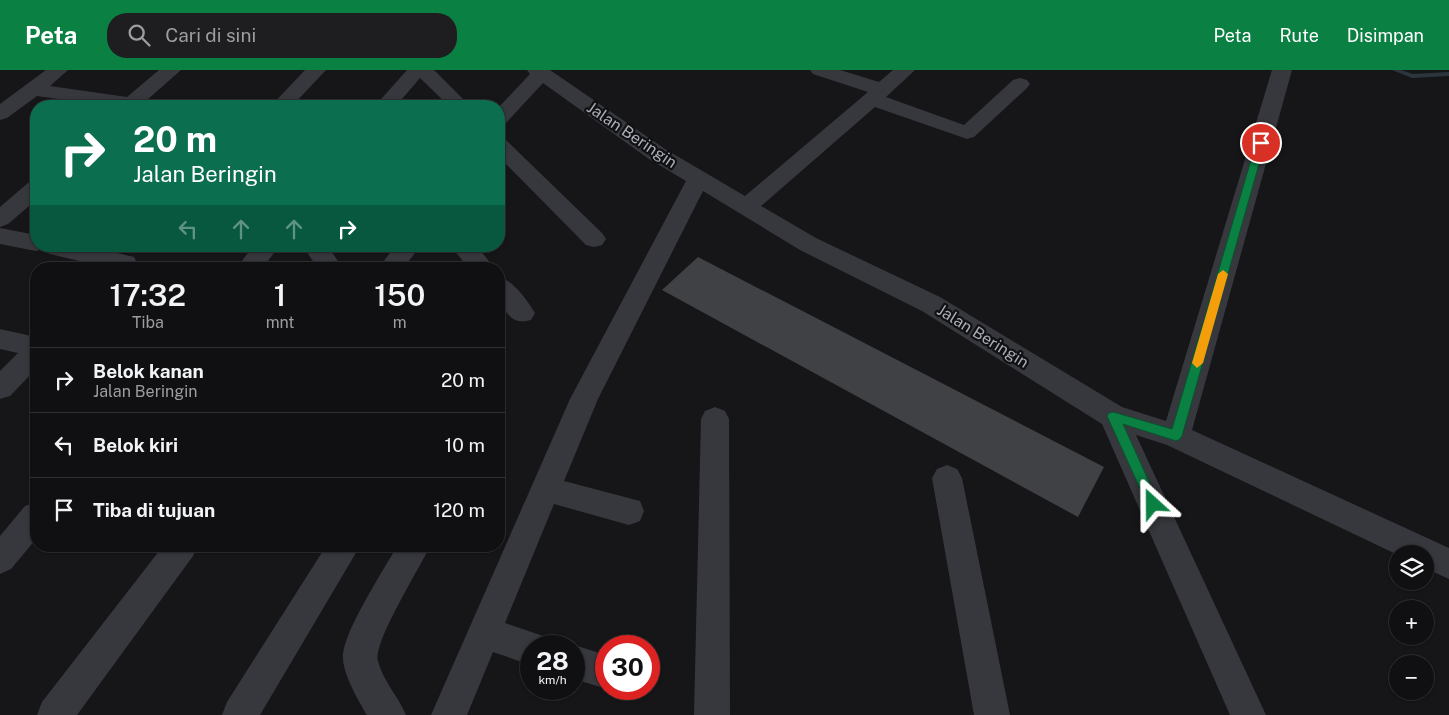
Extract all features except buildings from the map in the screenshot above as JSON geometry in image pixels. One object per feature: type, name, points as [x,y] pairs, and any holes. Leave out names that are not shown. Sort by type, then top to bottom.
[{"type":"street","points":[[0,114],[58,70]]},
{"type":"street","points":[[141,100],[171,70]]},
{"type":"street","points":[[287,100],[316,70]]},
{"type":"street","points":[[390,100],[417,70]]},
{"type":"street","points":[[423,70],[454,100]]},
{"type":"street","points":[[820,70],[967,132],[1020,84]]},
{"type":"street","points":[[746,207],[905,70]]},
{"type":"street","points":[[1176,436],[1282,70]]},
{"type":"street","points":[[505,112],[539,72]]},
{"type":"street","name":"Jalan Beringin","points":[[539,72],[657,154],[808,244],[931,304],[1113,416],[1176,436],[1449,564]]},
{"type":"street","points":[[33,89],[104,100]]},
{"type":"street","points":[[505,150],[594,239]]},
{"type":"street","points":[[449,715],[584,399],[698,178]]},
{"type":"street","points":[[0,219],[30,193]]},
{"type":"street","points":[[0,236],[30,242]]},
{"type":"street","points":[[86,252],[129,259]]},
{"type":"street","points":[[254,262],[262,252]]},
{"type":"street","points":[[395,262],[403,252]]},
{"type":"street","points":[[468,252],[477,262]]},
{"type":"street","points":[[505,293],[522,313]]},
{"type":"street","points":[[0,339],[30,346]]},
{"type":"street","points":[[0,388],[30,358]]},
{"type":"street","points":[[1113,416],[1248,715]]},
{"type":"street","points":[[712,715],[715,419]]},
{"type":"street","points":[[947,478],[992,715]]},
{"type":"street","points":[[546,489],[629,511]]},
{"type":"street","points":[[0,559],[30,523]]},
{"type":"street","points":[[55,715],[177,552]]},
{"type":"street","points":[[240,715],[340,552]]},
{"type":"street","points":[[388,715],[369,686],[360,658],[366,634],[411,552]]},
{"type":"street","points":[[484,632],[520,644]]},
{"type":"waterway","points":[[1395,70],[1412,76],[1449,74]]},
{"type":"slow traffic","points":[[1197,363],[1223,274]]},
{"type":"route","points":[[1153,504],[1113,416],[1176,436],[1261,143]]}]
